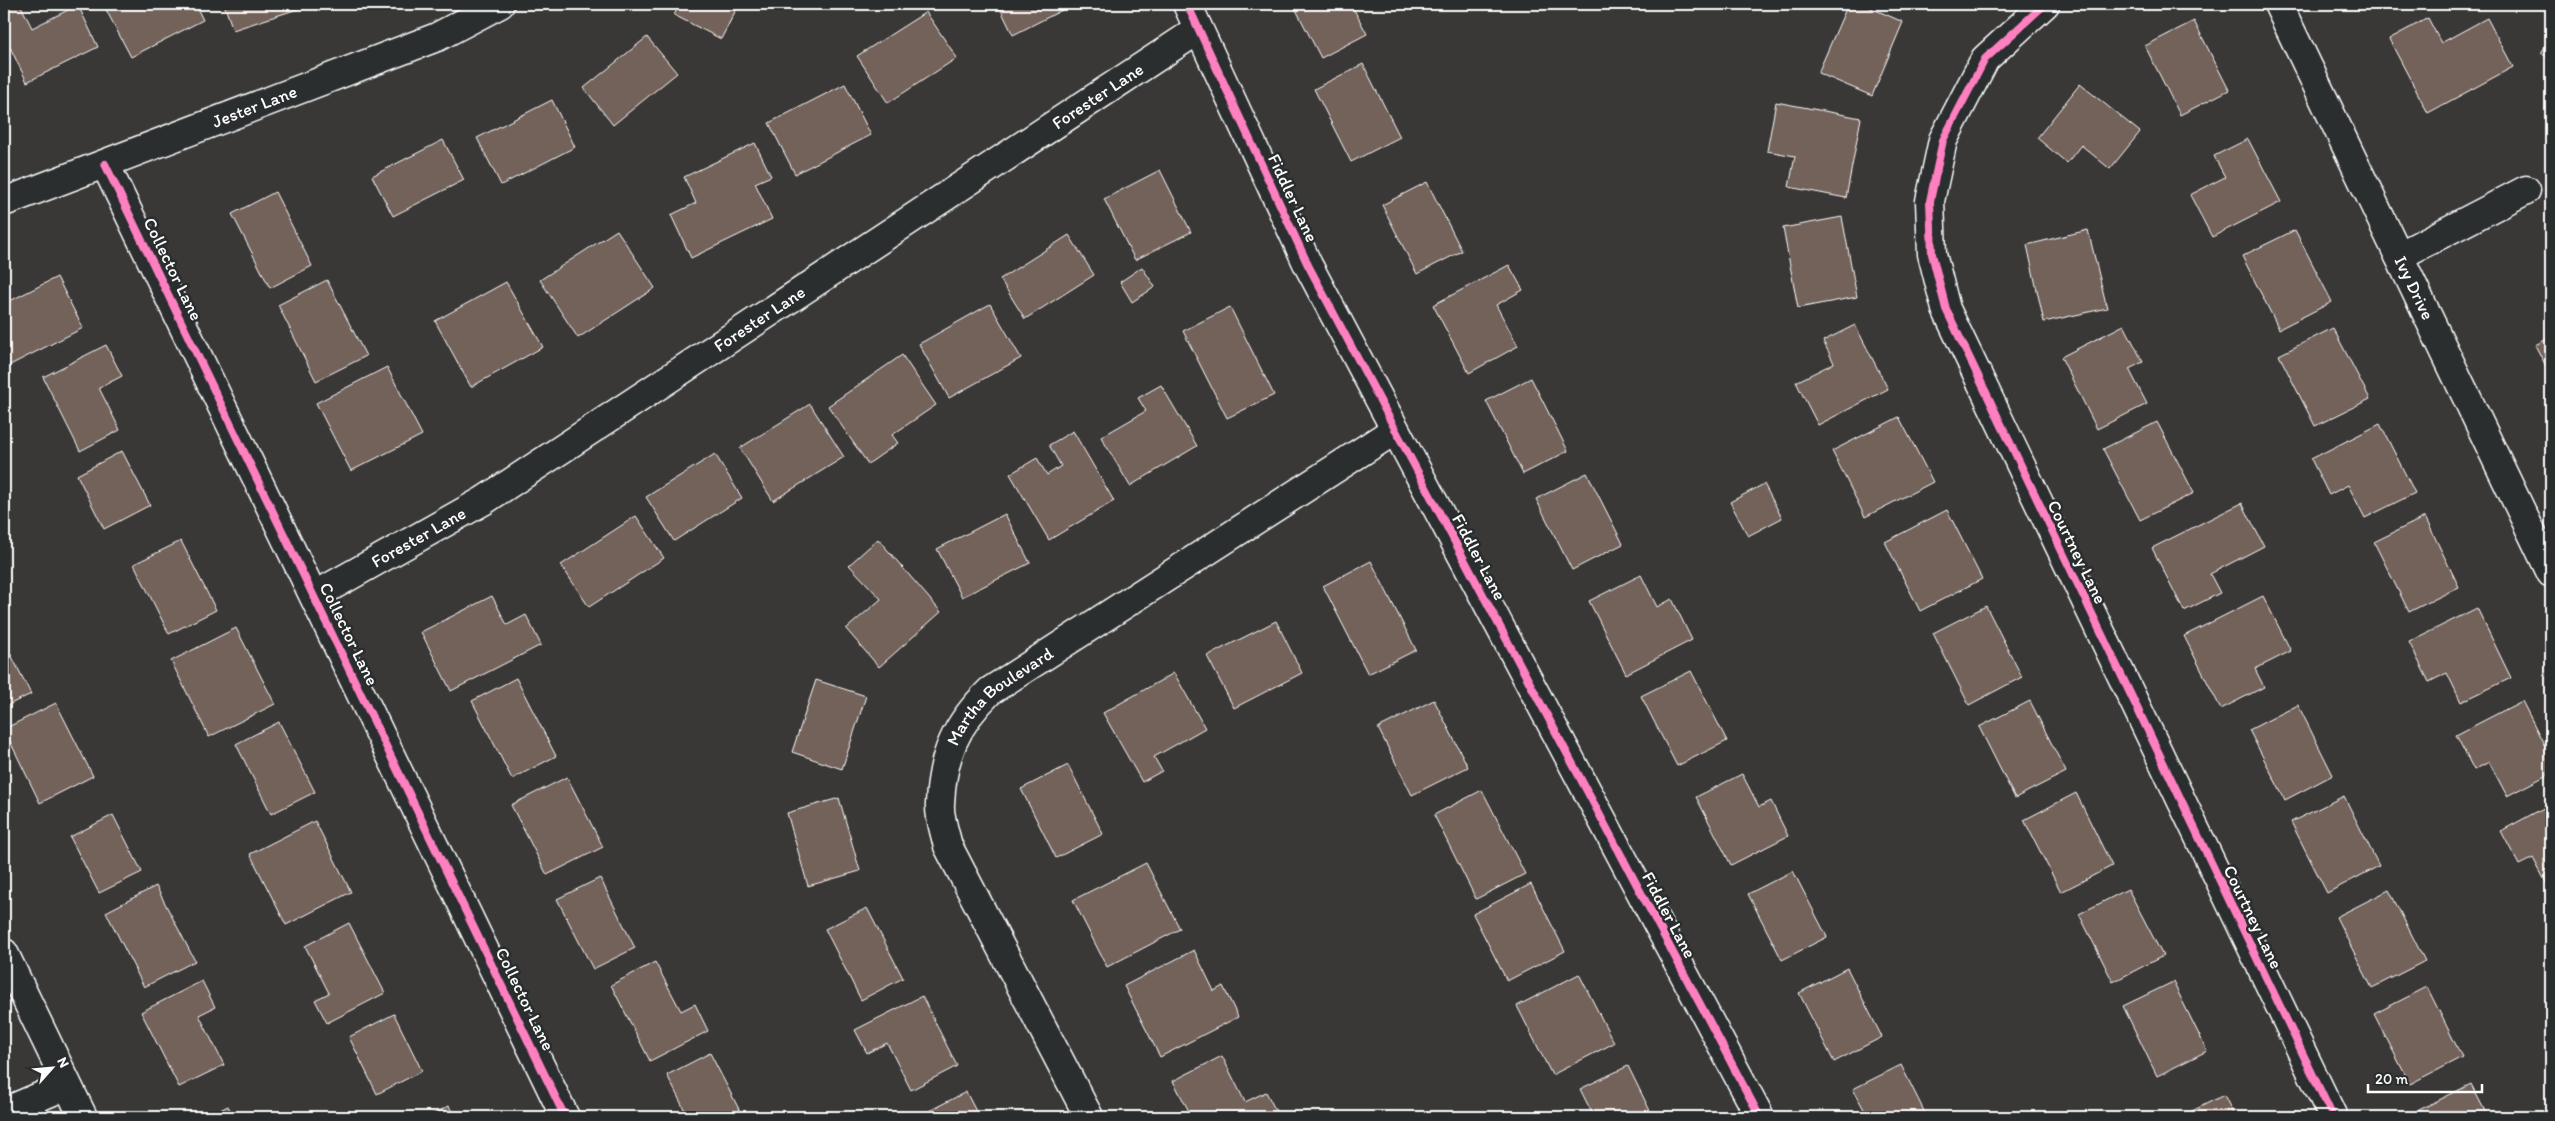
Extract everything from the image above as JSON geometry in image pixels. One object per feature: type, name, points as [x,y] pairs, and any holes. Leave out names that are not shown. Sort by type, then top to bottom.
[{"type":"street","name":"Jester Lane","points":[[4,202],[436,37],[500,4]]},
{"type":"street","name":"Fiddler Lane","points":[[1187,4],[1308,265],[1760,1117]]},
{"type":"street","name":"Courtney Lane","points":[[2045,4],[1985,59],[1943,140],[1930,201],[1932,254],[1944,300],[1981,386],[2333,1117]]},
{"type":"street","name":"Ivy Drive","points":[[2278,4],[2551,573]]},
{"type":"street","name":"Forester Lane","points":[[314,596],[483,501],[1198,30]]},
{"type":"street","name":"Collector Lane","points":[[105,164],[565,1117]]},
{"type":"street","points":[[2399,256],[2526,190]]},
{"type":"street","name":"Martha Boulevard","points":[[1089,1117],[948,846],[939,806],[949,747],[969,711],[990,690],[1395,430]]},
{"type":"street","points":[[4,953],[83,1117]]},
{"type":"street","points":[[4,1112],[67,1085]]},
{"type":"building","points":[[4,4],[20,4],[32,28],[78,5],[98,47],[27,82],[4,35]]},
{"type":"building","points":[[103,4],[195,4],[203,20],[131,57]]},
{"type":"building","points":[[224,4],[313,4],[233,30]]},
{"type":"building","points":[[680,4],[739,4],[721,39],[674,15]]},
{"type":"building","points":[[998,4],[1074,4],[1013,35]]},
{"type":"building","points":[[1293,4],[1351,4],[1367,34],[1321,58]]},
{"type":"building","points":[[1848,4],[1862,4],[1903,22],[1872,96],[1818,73]]},
{"type":"building","points":[[926,12],[957,58],[888,103],[857,56]]},
{"type":"building","points":[[2428,18],[2441,43],[2487,18],[2513,67],[2428,113],[2389,39]]},
{"type":"building","points":[[2194,21],[2229,90],[2180,115],[2145,46]]},
{"type":"building","points":[[647,37],[677,73],[613,125],[584,88]]},
{"type":"building","points":[[2551,37],[2551,60],[2541,53]]},
{"type":"building","points":[[1363,64],[1400,137],[1351,162],[1314,89]]},
{"type":"building","points":[[845,84],[871,135],[795,174],[769,123]]},
{"type":"building","points":[[2080,84],[2140,132],[2110,169],[2081,145],[2067,163],[2037,138]]},
{"type":"building","points":[[552,100],[575,147],[501,185],[477,138]]},
{"type":"building","points":[[1776,102],[1861,118],[1846,198],[1789,187],[1795,156],[1767,151]]},
{"type":"building","points":[[2248,139],[2281,202],[2212,237],[2190,195],[2225,177],[2214,156]]},
{"type":"building","points":[[443,140],[464,180],[393,216],[372,176]]},
{"type":"building","points":[[755,143],[771,176],[755,183],[772,219],[691,258],[671,215],[696,203],[684,177]]},
{"type":"building","points":[[1160,170],[1191,232],[1135,260],[1104,199]]},
{"type":"building","points":[[1427,182],[1462,251],[1417,274],[1382,205]]},
{"type":"building","points":[[275,192],[312,266],[270,288],[232,214]]},
{"type":"building","points":[[1842,217],[1857,297],[1798,308],[1783,228]]},
{"type":"building","points":[[617,230],[655,288],[578,338],[540,280]]},
{"type":"building","points":[[2088,230],[2107,308],[2044,322],[2027,245]]},
{"type":"building","points":[[2295,230],[2332,302],[2279,329],[2242,256]]},
{"type":"building","points":[[1069,235],[1094,275],[1025,319],[1000,279]]},
{"type":"building","points":[[1509,265],[1523,290],[1496,305],[1518,346],[1469,373],[1433,305]]},
{"type":"building","points":[[1142,267],[1155,287],[1132,302],[1120,282]]},
{"type":"building","points":[[57,277],[83,328],[8,366],[4,358],[4,304]]},
{"type":"building","points":[[327,280],[366,356],[316,381],[278,305]]},
{"type":"building","points":[[506,282],[543,347],[471,387],[435,321]]},
{"type":"building","points":[[990,304],[1021,358],[949,398],[919,344]]},
{"type":"building","points":[[1230,307],[1274,395],[1227,418],[1183,331]]},
{"type":"building","points":[[1855,325],[1888,389],[1818,425],[1796,382],[1834,363],[1823,341]]},
{"type":"building","points":[[2124,325],[2143,362],[2129,369],[2147,404],[2097,429],[2061,357]]},
{"type":"building","points":[[2333,328],[2370,399],[2315,426],[2279,355]]},
{"type":"building","points":[[2551,337],[2551,376],[2535,345]]},
{"type":"building","points":[[106,345],[122,376],[99,388],[120,430],[80,451],[43,377]]},
{"type":"building","points":[[902,355],[936,405],[892,435],[898,443],[868,464],[828,406]]},
{"type":"building","points":[[387,367],[422,435],[351,471],[316,403]]},
{"type":"building","points":[[1531,378],[1568,451],[1523,474],[1486,401]]},
{"type":"building","points":[[1161,385],[1197,446],[1130,486],[1101,437],[1146,411],[1138,398]]},
{"type":"building","points":[[810,404],[844,457],[773,501],[740,448]]},
{"type":"building","points":[[1899,417],[1933,482],[1865,517],[1832,451]]},
{"type":"building","points":[[2157,422],[2194,493],[2140,520],[2103,449]]},
{"type":"building","points":[[2380,424],[2415,493],[2365,518],[2348,485],[2329,495],[2311,459]]},
{"type":"building","points":[[1073,431],[1114,501],[1049,540],[1010,474],[1037,458],[1047,475],[1061,466],[1049,445]]},
{"type":"building","points":[[122,451],[150,505],[104,529],[77,475]]},
{"type":"building","points":[[715,454],[742,498],[674,541],[646,497]]},
{"type":"building","points":[[1587,473],[1623,544],[1572,570],[1536,499]]},
{"type":"building","points":[[1764,484],[1782,518],[1748,536],[1730,502]]},
{"type":"building","points":[[2242,503],[2264,546],[2210,574],[2220,593],[2184,611],[2152,548]]},
{"type":"building","points":[[1947,510],[1982,579],[1920,611],[1885,542]]},
{"type":"building","points":[[1005,514],[1030,563],[962,597],[937,549]]},
{"type":"building","points":[[636,516],[664,558],[589,607],[561,565]]},
{"type":"building","points":[[2425,517],[2459,587],[2409,612],[2374,542]]},
{"type":"building","points":[[878,539],[941,612],[879,667],[846,629],[881,599],[849,565]]},
{"type":"building","points":[[181,541],[216,610],[169,634],[134,564]]},
{"type":"building","points":[[1371,561],[1416,650],[1368,674],[1323,586]]},
{"type":"building","points":[[1641,575],[1657,607],[1672,599],[1692,640],[1626,674],[1589,601]]},
{"type":"building","points":[[492,596],[507,625],[526,615],[541,645],[451,691],[421,632]]},
{"type":"building","points":[[2263,596],[2291,651],[2255,669],[2264,687],[2221,709],[2184,636]]},
{"type":"building","points":[[1986,606],[2022,677],[1969,705],[1933,633]]},
{"type":"building","points":[[2477,608],[2511,678],[2461,702],[2447,673],[2429,682],[2409,642]]},
{"type":"building","points":[[1276,621],[1302,673],[1234,708],[1207,656]]},
{"type":"building","points":[[236,628],[275,704],[209,737],[171,661]]},
{"type":"building","points":[[4,641],[31,694],[4,707]]},
{"type":"building","points":[[1691,671],[1727,741],[1677,766],[1641,696]]},
{"type":"building","points":[[1174,673],[1205,728],[1154,757],[1162,771],[1142,782],[1103,713]]},
{"type":"building","points":[[516,678],[556,756],[512,779],[472,701]]},
{"type":"building","points":[[816,680],[866,696],[842,769],[792,752]]},
{"type":"building","points":[[1434,700],[1468,767],[1412,795],[1378,728]]},
{"type":"building","points":[[2030,701],[2066,772],[2015,798],[1979,727]]},
{"type":"building","points":[[2522,701],[2551,758],[2551,773],[2507,796],[2489,762],[2474,770],[2456,735]]},
{"type":"building","points":[[56,703],[93,776],[40,803],[4,729]]},
{"type":"building","points":[[2298,705],[2333,775],[2285,800],[2249,730]]},
{"type":"building","points":[[279,722],[315,792],[271,814],[236,744]]},
{"type":"building","points":[[1068,765],[1103,834],[1056,858],[1021,789]]},
{"type":"building","points":[[1742,774],[1759,807],[1771,801],[1788,836],[1731,865],[1696,797]]},
{"type":"building","points":[[567,777],[603,847],[547,875],[511,805]]},
{"type":"building","points":[[1482,790],[1525,874],[1476,899],[1434,815]]},
{"type":"building","points":[[2076,793],[2112,866],[2061,892],[2024,820]]},
{"type":"building","points":[[2344,796],[2379,866],[2327,893],[2291,822]]},
{"type":"building","points":[[839,798],[860,871],[808,886],[787,813]]},
{"type":"building","points":[[2551,804],[2550,890],[2533,858],[2519,865],[2501,831]]},
{"type":"building","points":[[113,815],[142,872],[99,893],[70,837]]},
{"type":"building","points":[[315,821],[351,892],[286,925],[250,854]]},
{"type":"building","points":[[1146,863],[1180,929],[1107,967],[1073,900]]},
{"type":"building","points":[[1793,871],[1827,937],[1782,960],[1748,894]]},
{"type":"building","points":[[600,878],[635,948],[593,969],[557,899]]},
{"type":"building","points":[[1531,884],[1565,951],[1507,981],[1473,914]]},
{"type":"building","points":[[156,886],[195,961],[144,987],[106,912]]},
{"type":"building","points":[[2128,889],[2163,956],[2113,982],[2079,914]]},
{"type":"building","points":[[2389,890],[2425,961],[2372,988],[2336,917]]},
{"type":"building","points":[[867,908],[903,978],[861,1000],[825,929]]},
{"type":"building","points":[[349,923],[385,993],[327,1023],[315,1000],[329,993],[305,946]]},
{"type":"building","points":[[1194,950],[1214,991],[1223,986],[1238,1017],[1160,1057],[1124,986]]},
{"type":"building","points":[[655,962],[681,1011],[695,1004],[708,1031],[650,1061],[611,985]]},
{"type":"building","points":[[1847,968],[1882,1037],[1834,1062],[1799,993]]},
{"type":"building","points":[[1579,974],[1614,1043],[1552,1075],[1517,1006]]},
{"type":"building","points":[[202,981],[215,1007],[199,1015],[224,1065],[179,1087],[141,1012]]},
{"type":"building","points":[[2173,982],[2207,1051],[2157,1076],[2123,1006]]},
{"type":"building","points":[[2427,987],[2462,1057],[2410,1084],[2374,1014]]},
{"type":"building","points":[[922,996],[957,1066],[911,1090],[887,1043],[867,1053],[855,1030]]},
{"type":"building","points":[[394,1014],[422,1071],[377,1094],[349,1037]]},
{"type":"building","points":[[710,1053],[743,1117],[688,1117],[667,1075]]},
{"type":"building","points":[[1222,1056],[1245,1102],[1266,1092],[1279,1117],[1192,1117],[1173,1081]]},
{"type":"building","points":[[1901,1065],[1927,1117],[1868,1117],[1853,1089]]},
{"type":"building","points":[[1628,1066],[1653,1117],[1594,1117],[1580,1089]]},
{"type":"building","points":[[2471,1084],[2488,1117],[2422,1117],[2419,1110]]},
{"type":"building","points":[[966,1092],[979,1117],[922,1117],[921,1115]]},
{"type":"building","points":[[2224,1095],[2235,1117],[2180,1117]]},
{"type":"building","points":[[228,1106],[234,1117],[206,1117]]},
{"type":"building","points":[[449,1106],[455,1117],[427,1117]]},
{"type":"cycle path","points":[[1187,4],[1308,265],[1760,1117]]},
{"type":"cycle path","points":[[2045,4],[1985,59],[1943,140],[1930,201],[1932,254],[1946,309],[2333,1117]]},
{"type":"cycle path","points":[[105,164],[565,1117]]}]
